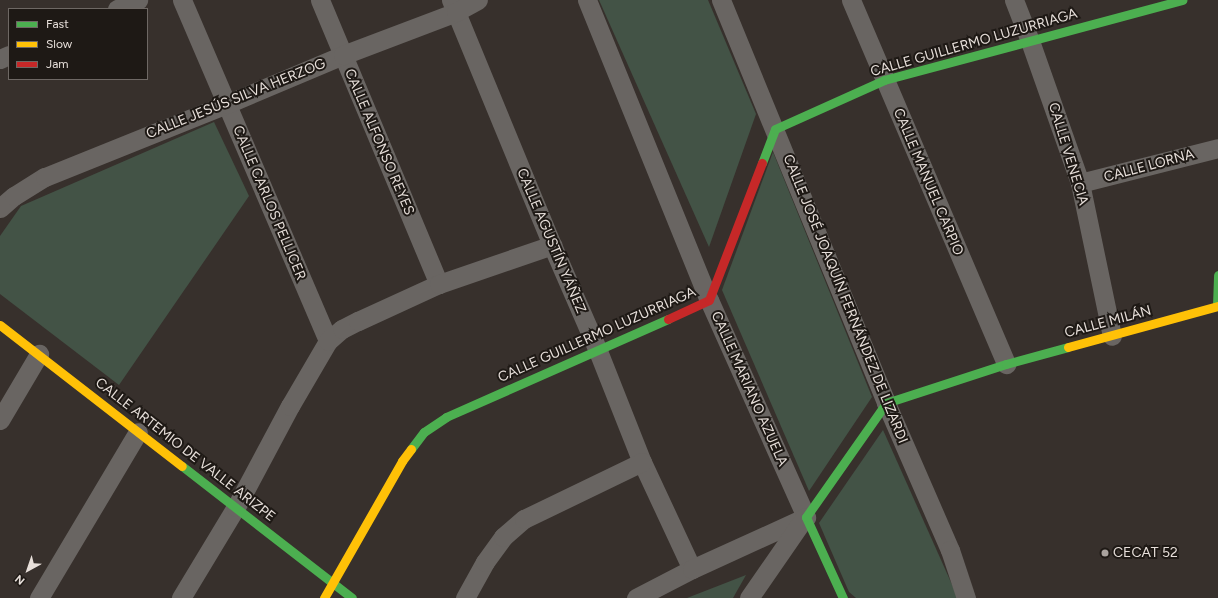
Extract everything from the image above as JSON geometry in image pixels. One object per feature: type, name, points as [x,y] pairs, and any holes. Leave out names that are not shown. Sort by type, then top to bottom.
[{"type":"street","points":[[119,8],[138,0]]},
{"type":"street","name":"CALLE CARLOS PELLICER","points":[[182,0],[328,340]]},
{"type":"street","name":"CALLE ALFONSO REYES","points":[[320,0],[439,284]]},
{"type":"street","name":"CALLE JESÚS SILVA HERZOG","points":[[0,208],[14,196],[45,177],[227,104],[454,6],[478,0]]},
{"type":"street","name":"CALLE MARIANO AZUELA","points":[[587,0],[709,300],[843,598]]},
{"type":"street","name":"CALLE JOSÉ JOAQUÍN FERNÁNDEZ DE LIZARDI","points":[[721,0],[886,403],[950,550],[966,598]]},
{"type":"street","name":"CALLE MANUEL CARPIO","points":[[851,0],[1006,364]]},
{"type":"street","name":"CALLE VENECIA","points":[[1014,0],[1030,41],[1080,184],[1112,336]]},
{"type":"street","name":"CALLE GUILLERMO LUZURRIAGA","points":[[324,598],[402,461],[424,432],[446,417],[598,351],[709,300],[775,129],[884,80],[1182,0]]},
{"type":"street","name":"CALLE AGUSTÍN YÁÑEZ","points":[[454,6],[552,245],[598,351],[642,462],[692,569]]},
{"type":"street","name":"CALLE LORNA","points":[[1080,184],[1218,148]]},
{"type":"street","points":[[181,598],[236,507],[290,406],[328,340],[342,329],[439,284],[552,245]]},
{"type":"street","points":[[1218,275],[1218,306]]},
{"type":"street","name":"CALLE MILÁN","points":[[886,403],[1006,364],[1218,306]]},
{"type":"street","name":"CALLE ARTEMIO DE VALLE ARIZPE","points":[[0,325],[352,598]]},
{"type":"street","points":[[0,420],[39,354]]},
{"type":"street","points":[[749,598],[886,403]]},
{"type":"street","points":[[39,598],[138,432]]},
{"type":"street","points":[[465,598],[485,562],[503,537],[524,519],[642,462]]},
{"type":"street","points":[[636,598],[692,569],[806,517]]},
{"type":"green space","points":[[599,0],[708,0],[756,114],[709,247]]},
{"type":"green space","points":[[214,122],[249,196],[119,385],[0,294],[0,236],[21,206]]},
{"type":"green space","points":[[773,152],[872,397],[809,491],[722,290]]},
{"type":"green space","points":[[883,430],[958,598],[856,598],[849,592],[819,523]]},
{"type":"green space","points":[[746,575],[733,598],[687,598]]},
{"type":"traffic: fast","points":[[762,163],[775,129],[884,80],[1182,0]]},
{"type":"traffic: fast","points":[[1217,306],[1218,275]]},
{"type":"traffic: fast","points":[[411,449],[424,432],[446,417],[668,319]]},
{"type":"traffic: fast","points":[[843,598],[806,517],[886,403],[1006,364],[1068,347]]},
{"type":"traffic: fast","points":[[182,466],[352,598]]},
{"type":"traffic: slow","points":[[1068,347],[1218,306]]},
{"type":"traffic: slow","points":[[0,325],[182,466]]},
{"type":"traffic: slow","points":[[324,598],[402,461],[411,449]]},
{"type":"traffic: jam","points":[[668,319],[709,300],[762,163]]},
{"type":"place","name":"CECAT 52","points":[[1105,553]]}]
